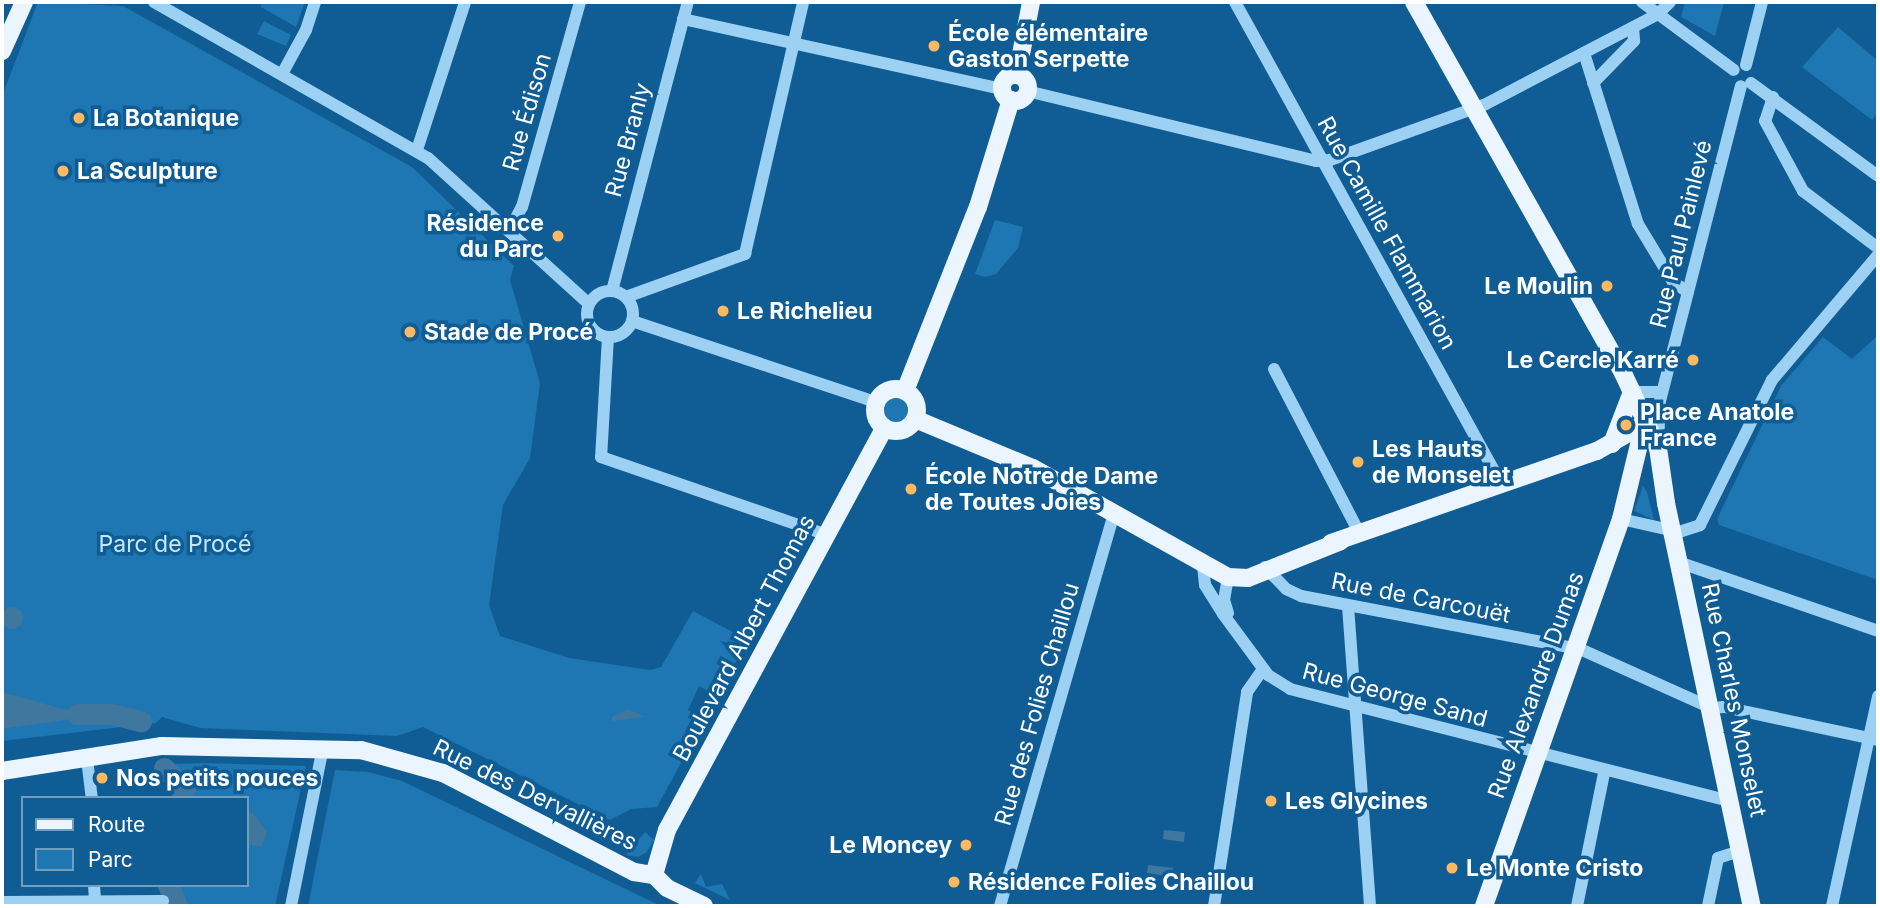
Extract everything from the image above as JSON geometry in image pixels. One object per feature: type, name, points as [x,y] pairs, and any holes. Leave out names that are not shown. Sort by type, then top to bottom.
[{"type":"main road","points":[[1017,75],[1031,2]]},
{"type":"main road","points":[[1414,2],[1632,392],[1644,424],[1658,448]]},
{"type":"main road","points":[[2,51],[19,7]]},
{"type":"main road","points":[[905,391],[978,208],[1006,94],[1006,78],[1017,75],[1026,81],[1027,91],[1019,100],[1006,94]]},
{"type":"main road","points":[[888,390],[905,391],[916,404],[915,419],[901,430],[884,428],[875,416],[876,402],[888,390]]},
{"type":"main road","points":[[1612,444],[1632,392]]},
{"type":"main road","points":[[915,419],[1033,467],[1203,566],[1232,580],[1612,444],[1644,424]]},
{"type":"main road","points":[[1612,444],[1637,453],[1644,424]]},
{"type":"main road","name":"Boulevard Albert Thomas","points":[[653,875],[667,830],[884,428]]},
{"type":"main road","name":"Rue Charles Monselet","points":[[1658,448],[1666,503],[1681,563],[1752,906]]},
{"type":"main road","name":"Rue Charles Monselet","points":[[1637,453],[1652,471],[1666,503]]},
{"type":"main road","name":"Rue Alexandre Dumas","points":[[1484,906],[1621,519],[1637,453]]},
{"type":"main road","name":"Rue des Dervallières","points":[[2,771],[162,746],[323,747],[361,750],[443,773],[634,872],[653,875],[667,888],[704,906]]},
{"type":"street","points":[[154,2],[417,150],[589,304],[591,326],[608,337],[621,334],[632,321]]},
{"type":"street","points":[[282,74],[306,30],[315,2]]},
{"type":"street","points":[[417,150],[465,2]]},
{"type":"street","name":"Rue Édison","points":[[509,231],[522,208],[580,2]]},
{"type":"street","name":"Rue Branly","points":[[612,291],[688,2]]},
{"type":"street","points":[[589,304],[596,295],[612,291],[626,297],[746,254],[803,2]]},
{"type":"street","name":"Rue Camille Flammarion","points":[[1235,2],[1502,485]]},
{"type":"street","points":[[1642,2],[1740,67],[1753,71],[1746,85]]},
{"type":"street","points":[[1027,91],[1323,161],[1474,109],[1658,14],[1670,2]]},
{"type":"street","points":[[1762,2],[1740,67],[1733,78],[1773,97],[1878,176]]},
{"type":"street","points":[[683,19],[794,41],[1006,94]]},
{"type":"street","points":[[1593,83],[1634,41],[1633,27]]},
{"type":"street","points":[[1584,53],[1638,224],[1673,282],[1688,292]]},
{"type":"street","name":"Rue Paul Painlevé","points":[[1661,397],[1746,85]]},
{"type":"street","points":[[1773,97],[1765,121],[1803,191],[1878,248]]},
{"type":"street","points":[[1621,519],[1673,530],[1694,528],[1706,518],[1772,380],[1878,255]]},
{"type":"street","points":[[626,297],[632,321]]},
{"type":"street","points":[[632,321],[876,402]]},
{"type":"street","points":[[608,337],[601,457],[827,535]]},
{"type":"street","points":[[1274,369],[1360,534]]},
{"type":"street","points":[[1632,392],[1661,397]]},
{"type":"street","points":[[1644,424],[1661,397]]},
{"type":"street","points":[[1658,448],[1661,397]]},
{"type":"street","name":"Rue des Folies Chaillou","points":[[1000,906],[1114,513]]},
{"type":"street","points":[[1681,563],[1878,631]]},
{"type":"street","name":"Rue George Sand","points":[[1203,566],[1205,585],[1263,669],[1290,690],[1604,772],[1729,801]]},
{"type":"street","name":"Rue de Carcouët","points":[[1271,567],[1282,585],[1301,596],[1575,648],[1711,708],[1874,737]]},
{"type":"street","name":"Rue George Sand","points":[[1232,580],[1224,604],[1238,632]]},
{"type":"street","points":[[1348,606],[1370,906]]},
{"type":"street","points":[[1214,906],[1247,692],[1263,669]]},
{"type":"street","points":[[1832,906],[1874,737],[1878,696]]},
{"type":"street","points":[[291,906],[323,747]]},
{"type":"street","points":[[87,758],[92,796]]},
{"type":"street","points":[[1577,906],[1604,772]]},
{"type":"street","points":[[1708,906],[1718,858],[1740,851]]},
{"type":"street","points":[[94,887],[95,901]]},
{"type":"street","points":[[2,902],[163,901]]},
{"type":"green space","name":"Parc de Procé","points":[[38,2],[123,6],[412,167],[514,266],[510,280],[540,383],[530,458],[503,505],[489,605],[500,636],[569,658],[650,670],[661,667],[693,611],[748,640],[717,696],[699,686],[688,710],[705,719],[657,807],[631,809],[610,820],[423,727],[397,736],[200,728],[162,717],[156,723],[2,741],[2,96]]},
{"type":"green space","points":[[261,2],[305,2],[296,27],[261,7]]},
{"type":"green space","points":[[1685,2],[1724,2],[1715,36],[1681,17]]},
{"type":"green space","points":[[264,21],[291,35],[286,46],[257,34]]},
{"type":"green space","points":[[1838,27],[1878,61],[1878,113],[1872,120],[1802,67]]},
{"type":"green space","points":[[995,220],[1023,227],[1018,248],[996,274],[985,277],[975,274]]},
{"type":"green space","points":[[1878,335],[1878,580],[1719,525],[1717,519],[1781,386],[1823,337],[1852,359]]},
{"type":"green space","points":[[896,398],[905,401],[908,410],[905,419],[896,422],[887,419],[884,410],[887,401]]},
{"type":"green space","points":[[1643,486],[1647,492],[1654,520],[1634,511]]},
{"type":"green space","points":[[174,764],[306,766],[275,906],[188,906],[177,887],[248,887],[248,796],[192,796],[196,785]]},
{"type":"green space","points":[[335,770],[368,772],[402,781],[661,906],[308,906]]},
{"type":"green space","points":[[645,832],[654,840],[647,852],[638,857],[626,855]]},
{"type":"green space","points":[[701,874],[706,887],[722,884],[730,900],[695,883]]},
{"type":"shaded area","points":[[12,607],[20,610],[23,618],[20,626],[12,629],[4,626],[1,618],[4,610]]},
{"type":"shaded area","points":[[2,692],[66,710],[106,706],[105,714],[2,729]]},
{"type":"shaded area","points":[[628,709],[645,717],[612,721],[612,717]]},
{"type":"shaded area","points":[[248,812],[254,814],[267,833],[261,847],[248,844]]},
{"type":"shaded area","points":[[1164,830],[1185,832],[1184,842],[1163,839]]},
{"type":"shaded area","points":[[1148,865],[1173,868],[1172,877],[1147,873]]},
{"type":"waterway","points":[[77,714],[112,714],[141,721]]},
{"type":"waterway","points":[[164,768],[185,788],[183,796]]},
{"type":"waterway","points":[[169,887],[177,906]]},
{"type":"place","name":"École élémentaire Gaston Serpette","points":[[934,46]]},
{"type":"place","name":"La Botanique","points":[[79,118]]},
{"type":"place","name":"La Sculpture","points":[[63,171]]},
{"type":"place","name":"Résidence du Parc","points":[[558,236]]},
{"type":"place","name":"Le Moulin","points":[[1607,286]]},
{"type":"place","name":"Le Richelieu","points":[[723,311]]},
{"type":"place","name":"Stade de Procé","points":[[410,332]]},
{"type":"place","name":"Le Cercle Karré","points":[[1693,360]]},
{"type":"place","name":"Place Anatole France","points":[[1626,425]]},
{"type":"place","name":"Les Hauts de Monselet","points":[[1358,462]]},
{"type":"place","name":"École Notre de Dame de Toutes Joies","points":[[911,489]]},
{"type":"place","name":"Nos petits pouces","points":[[102,778]]},
{"type":"place","name":"Les Glycines","points":[[1271,801]]},
{"type":"place","name":"Le Moncey","points":[[966,845]]},
{"type":"place","name":"Le Monte Cristo","points":[[1452,868]]},
{"type":"place","name":"Résidence Folies Chaillou","points":[[954,882]]}]
